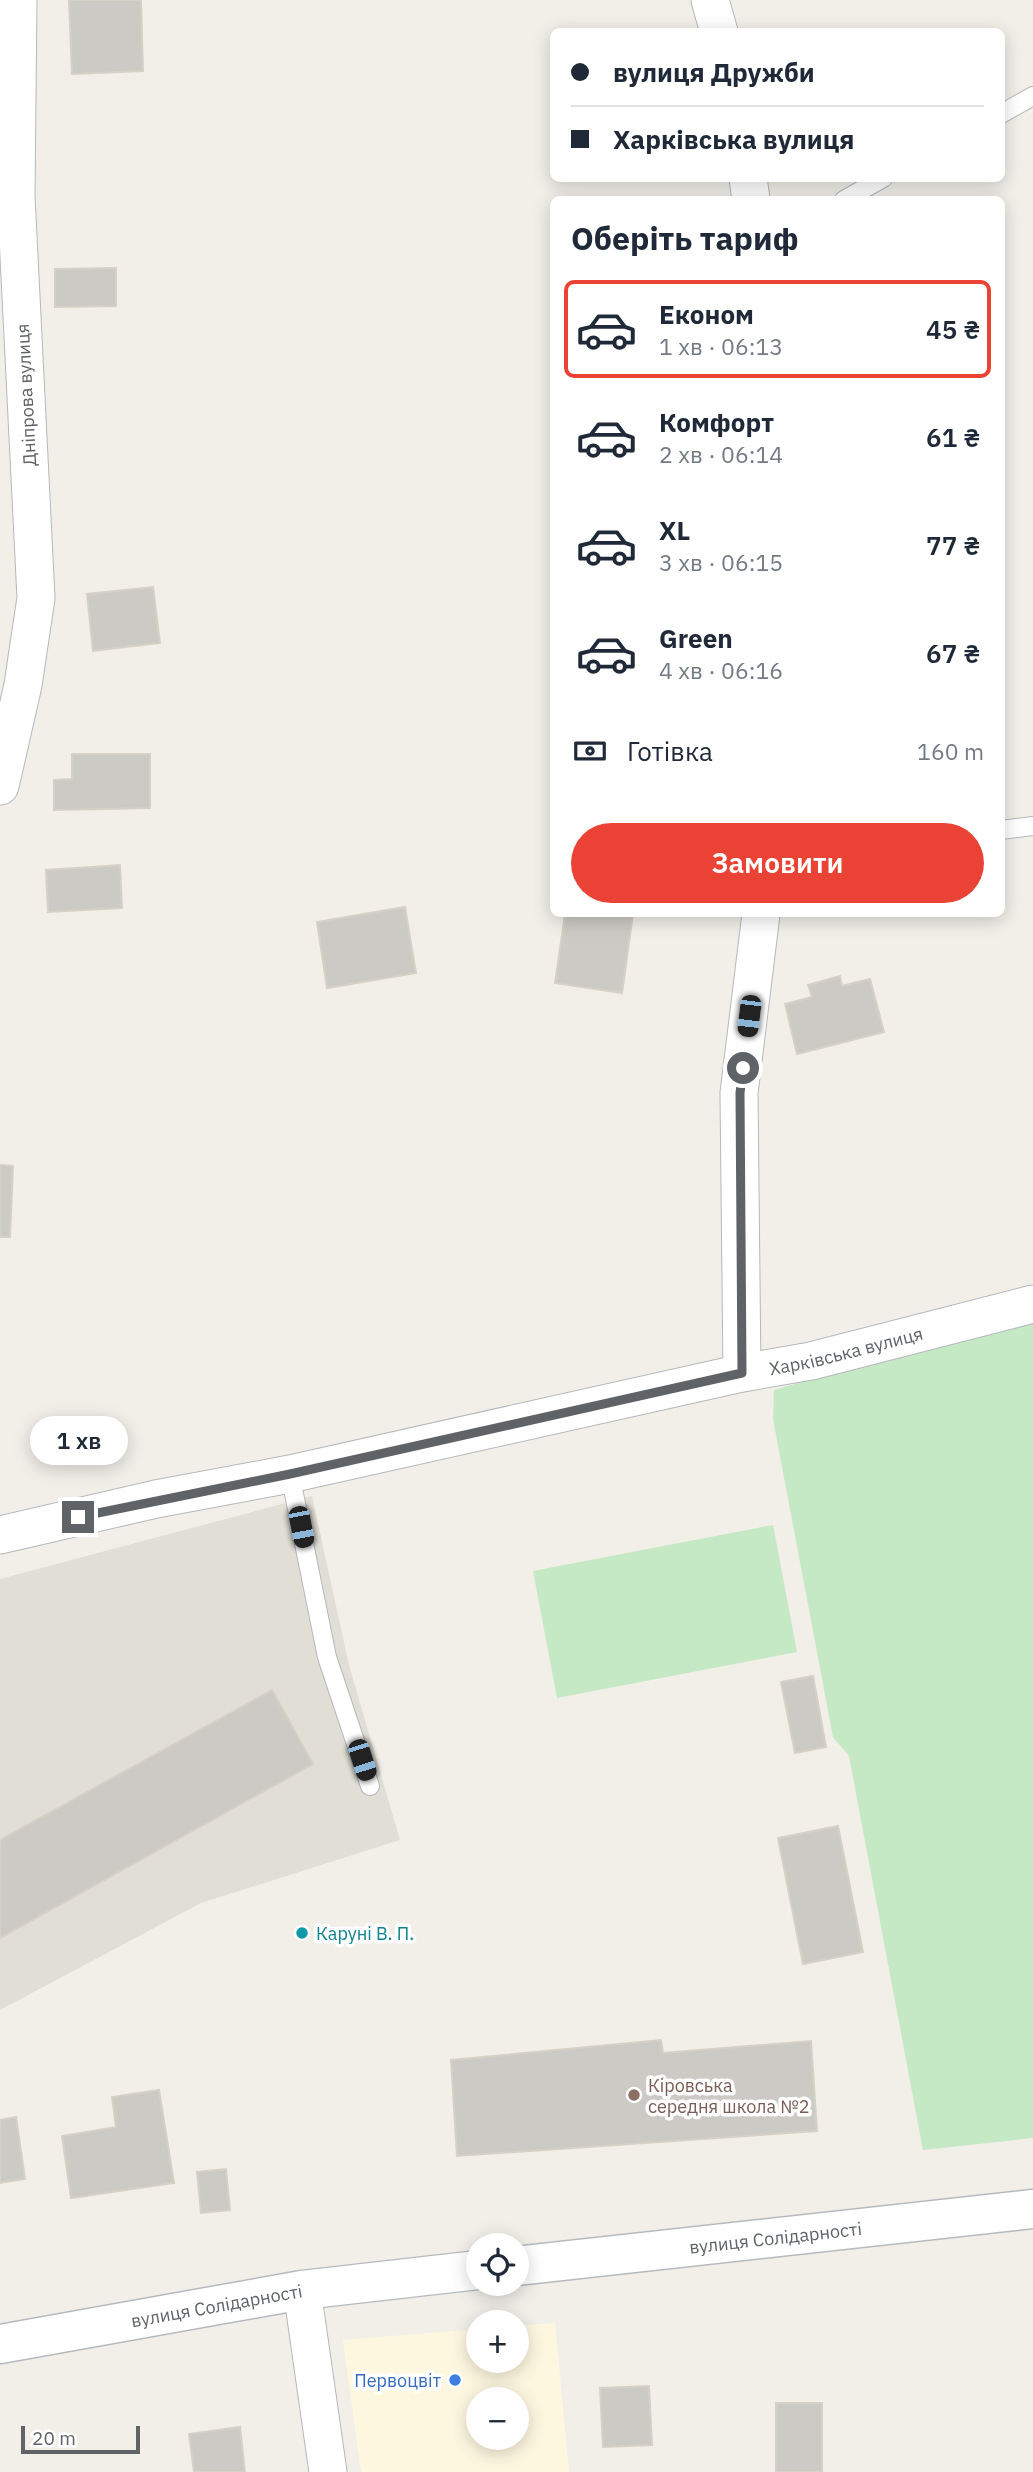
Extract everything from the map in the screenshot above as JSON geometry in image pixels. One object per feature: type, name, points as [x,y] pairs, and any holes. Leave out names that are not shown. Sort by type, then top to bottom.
[{"type":"main road","name":"вулиця Солідарності","points":[[529,2265],[1033,2208]]},
{"type":"main road","name":"вулиця Солідарності","points":[[0,2344],[302,2290],[466,2271]]},
{"type":"street","name":"Дніпрова вулиця","points":[[0,786],[23,685],[36,598],[16,196],[18,0]]},
{"type":"street","points":[[710,0],[718,28]]},
{"type":"street","points":[[742,1373],[740,1093],[761,917]]},
{"type":"street","name":"Харківська вулиця","points":[[0,1535],[156,1499],[290,1474],[742,1373],[811,1361],[1033,1304]]},
{"type":"street","points":[[302,2290],[328,2472]]},
{"type":"lane","points":[[1005,112],[1033,96]]},
{"type":"lane","points":[[852,196],[876,182]]},
{"type":"lane","points":[[1005,830],[1033,826]]},
{"type":"lane","points":[[290,1474],[327,1657],[370,1786]]},
{"type":"shaded area","points":[[312,1496],[349,1665],[400,1840],[201,1903],[0,2010],[0,1579]]},
{"type":"shaded area","name":"Первоцвіт","points":[[555,2323],[569,2472],[361,2472],[343,2340],[466,2330],[466,2373],[529,2373],[529,2325]]},
{"type":"green space","points":[[1033,1315],[1033,2138],[923,2150],[849,1756],[833,1737],[773,1419],[774,1390]]},
{"type":"green space","points":[[773,1525],[797,1652],[557,1698],[533,1571]]},
{"type":"building","points":[[69,0],[141,0],[143,71],[72,74]]},
{"type":"building","points":[[116,268],[116,306],[55,307],[55,269]]},
{"type":"building","points":[[153,587],[160,643],[93,651],[87,594]]},
{"type":"building","points":[[72,754],[150,754],[150,808],[54,810],[54,780],[72,779]]},
{"type":"building","points":[[120,865],[122,908],[48,912],[46,870]]},
{"type":"building","points":[[405,907],[416,973],[327,988],[317,922]]},
{"type":"building","points":[[565,917],[633,917],[622,993],[555,983]]},
{"type":"building","points":[[840,976],[842,986],[870,979],[884,1032],[797,1054],[785,1004],[812,997],[808,985]]},
{"type":"building","points":[[0,1165],[13,1166],[10,1237],[0,1237]]},
{"type":"building","points":[[813,1676],[826,1747],[795,1753],[781,1682]]},
{"type":"building","points":[[272,1690],[313,1764],[0,1938],[0,1840]]},
{"type":"building","points":[[838,1826],[863,1952],[803,1964],[778,1838]]},
{"type":"building","name":"Кіровська середня школа №2","points":[[661,2040],[663,2053],[811,2041],[817,2131],[457,2156],[451,2060]]},
{"type":"building","points":[[159,2090],[174,2183],[71,2198],[62,2136],[116,2127],[112,2097]]},
{"type":"building","points":[[16,2117],[25,2179],[0,2183],[0,2120]]},
{"type":"building","points":[[226,2169],[230,2210],[201,2213],[197,2172]]},
{"type":"building","points":[[649,2386],[652,2445],[603,2447],[600,2388]]},
{"type":"building","points":[[776,2403],[822,2403],[822,2472],[776,2472]]},
{"type":"building","points":[[240,2427],[245,2472],[194,2472],[189,2434]]},
{"type":"place","name":"Каруні В. П.","points":[[302,1933]]},
{"type":"place","name":"Кіровська середня школа №2","points":[[634,2095]]},
{"type":"place","name":"Первоцвіт","points":[[455,2380]]},
{"type":"route","points":[[78,1517],[156,1499],[290,1474],[742,1373],[740,1093],[743,1068]]}]
